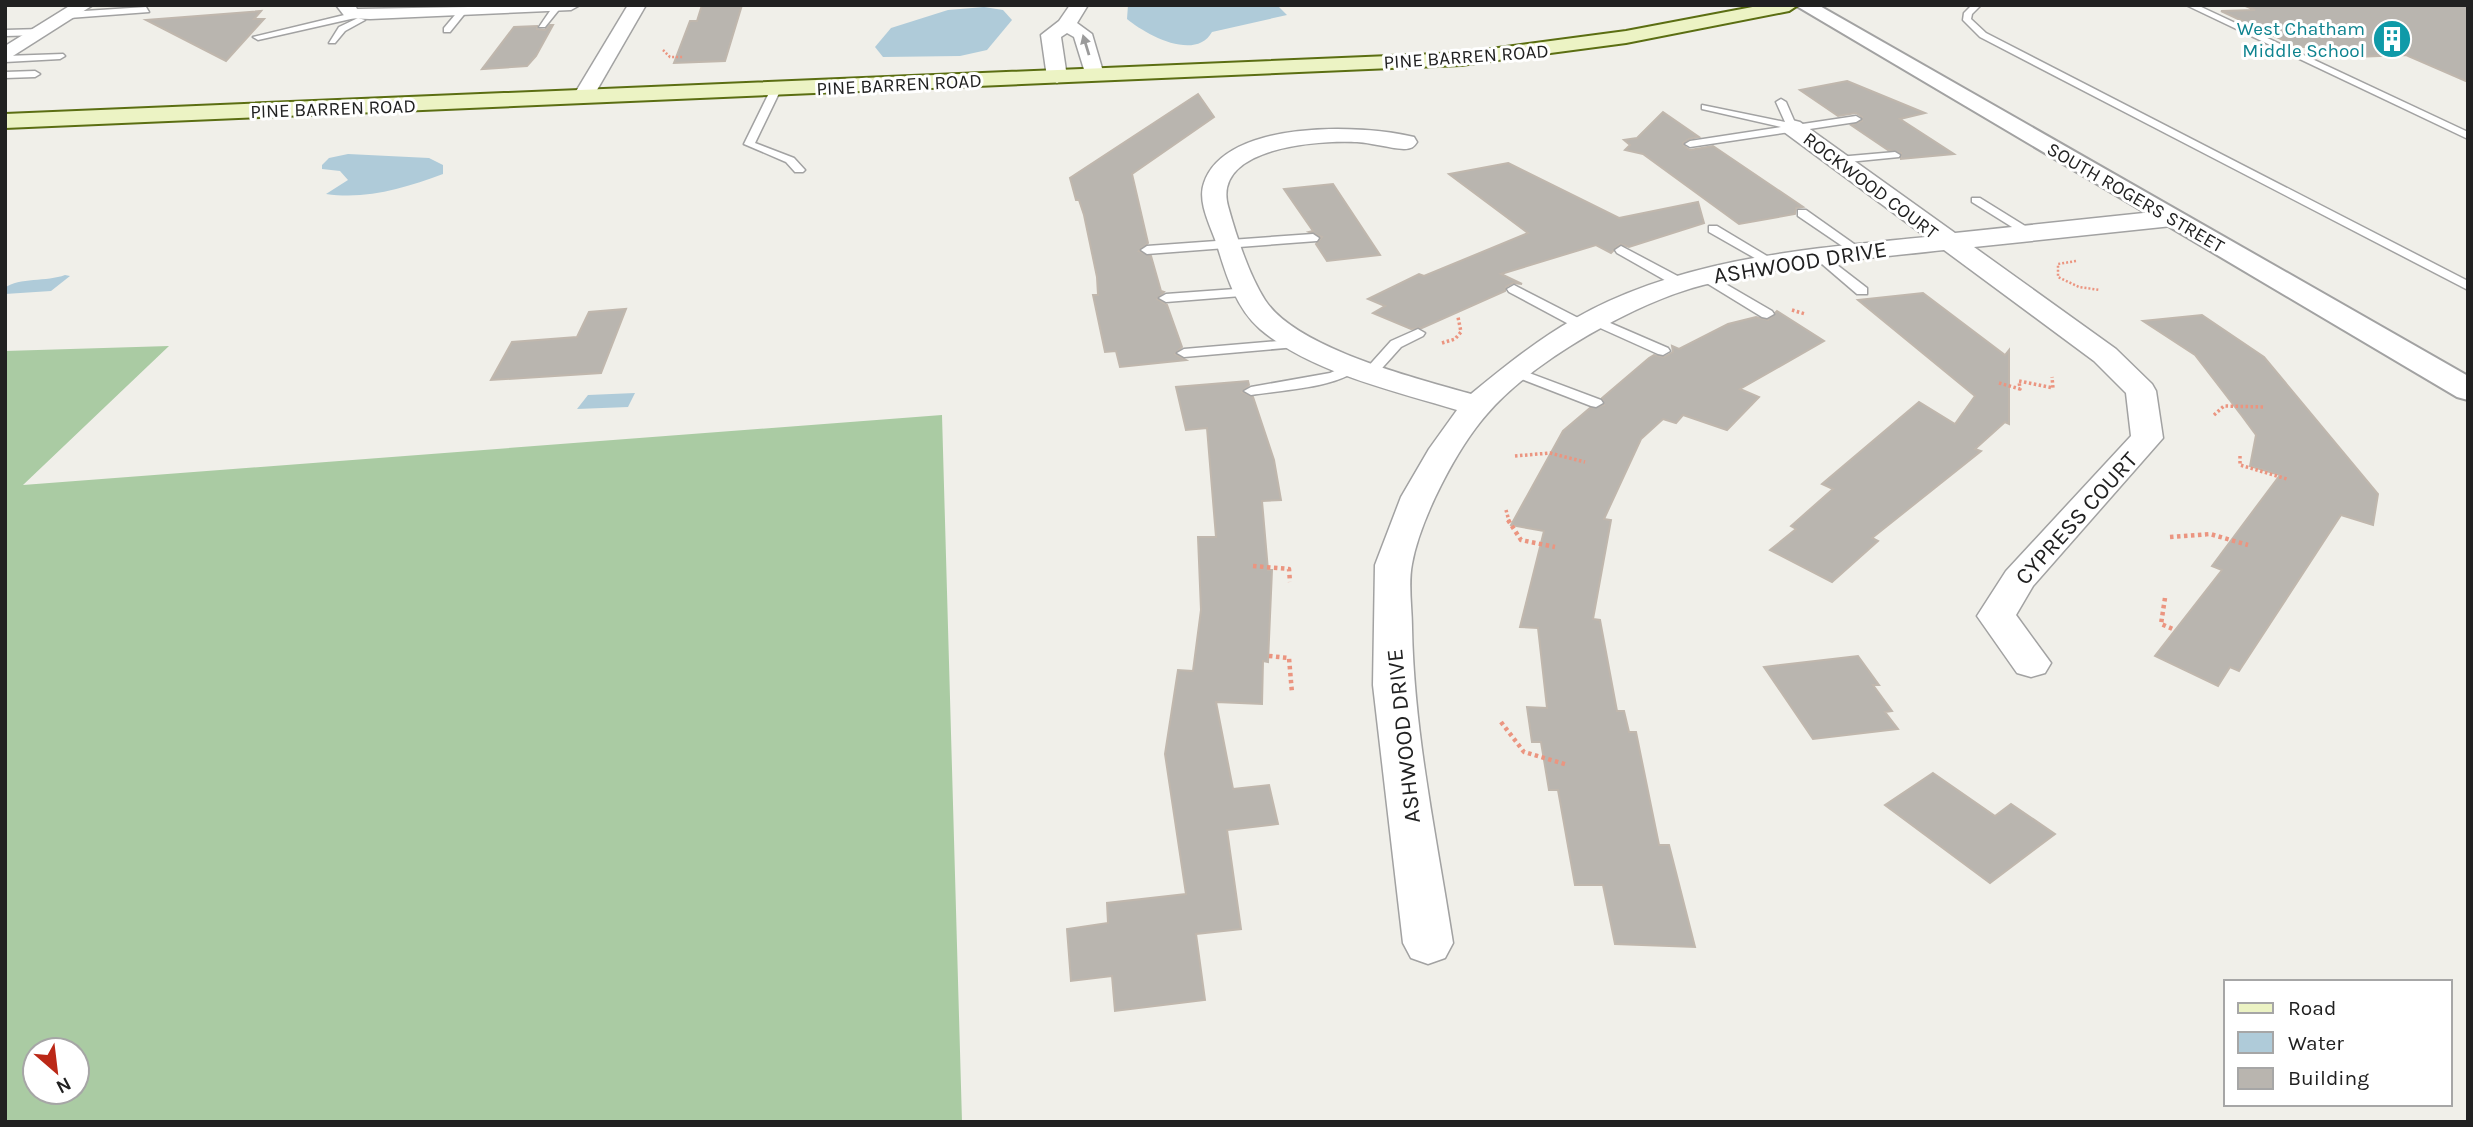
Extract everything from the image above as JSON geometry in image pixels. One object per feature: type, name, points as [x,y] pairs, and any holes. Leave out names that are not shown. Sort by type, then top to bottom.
[{"type":"main road","name":"PINE BARREN ROAD","points":[[5,121],[1473,58],[1572,47],[1688,27],[1789,5]]},
{"type":"street","points":[[356,12],[463,11],[571,5]]},
{"type":"street","points":[[583,98],[637,5]]},
{"type":"street","points":[[1057,77],[1051,35],[1066,25],[1079,5]]},
{"type":"street","name":"SOUTH ROGERS STREET","points":[[1804,5],[2468,390]]},
{"type":"street","points":[[5,57],[76,10]]},
{"type":"street","points":[[1066,25],[1083,34],[1094,75]]},
{"type":"street","name":"ROCKWOOD COURT","points":[[1793,127],[1950,244]]},
{"type":"street","points":[[1406,142],[1352,135],[1320,136],[1267,146],[1229,163],[1216,177],[1212,191],[1254,306],[1284,332],[1362,370],[1476,406]]},
{"type":"street","name":"ASHWOOD DRIVE","points":[[1428,943],[1393,685],[1393,565],[1418,497],[1476,406],[1516,372],[1589,323],[1693,280],[1771,262],[1819,255],[1950,244],[2172,218]]},
{"type":"street","name":"CYPRESS COURT","points":[[1950,244],[2105,355],[2141,391],[2147,438],[2019,579],[1996,616],[2031,663]]},
{"type":"lane","points":[[1977,5],[1968,13],[1967,20],[1991,39],[2468,286]]},
{"type":"lane","points":[[2190,5],[2468,136]]},
{"type":"lane","points":[[542,25],[558,6]]},
{"type":"lane","points":[[76,10],[146,10]]},
{"type":"lane","points":[[447,30],[463,11]]},
{"type":"lane","points":[[277,21],[356,12]]},
{"type":"lane","points":[[257,37],[356,12]]},
{"type":"lane","points":[[332,41],[356,12]]},
{"type":"lane","points":[[5,33],[42,32]]},
{"type":"lane","points":[[5,57],[60,56]]},
{"type":"lane","points":[[5,75],[35,74]]},
{"type":"lane","points":[[776,89],[749,144],[790,160],[799,170]]},
{"type":"lane","points":[[1781,102],[1793,127]]},
{"type":"lane","points":[[1706,107],[1793,127]]},
{"type":"lane","points":[[1690,144],[1747,138],[1793,127],[1856,119]]},
{"type":"lane","points":[[1839,160],[1895,155]]},
{"type":"lane","points":[[1976,200],[2032,234]]},
{"type":"lane","points":[[1802,213],[1858,251]]},
{"type":"lane","points":[[1713,229],[1771,262]]},
{"type":"lane","points":[[1147,250],[1313,238]]},
{"type":"lane","points":[[1621,250],[1767,314]]},
{"type":"lane","points":[[1819,255],[1861,291]]},
{"type":"lane","points":[[1514,289],[1589,323],[1663,351]]},
{"type":"lane","points":[[1166,299],[1249,292]]},
{"type":"lane","points":[[1251,391],[1362,370],[1396,344],[1418,333]]},
{"type":"lane","points":[[1184,352],[1303,343]]},
{"type":"lane","points":[[1516,372],[1597,403]]},
{"type":"path","points":[[663,50],[670,57],[684,57]]},
{"type":"path","points":[[2076,261],[2058,264],[2058,276],[2079,287],[2100,290]]},
{"type":"path","points":[[1999,383],[2020,389],[2019,381],[2053,388],[2052,377]]},
{"type":"path","points":[[2214,415],[2224,405],[2265,407]]},
{"type":"path","points":[[1515,456],[1530,452],[1558,453],[1585,462]]},
{"type":"path","points":[[2240,456],[2240,465],[2287,479]]},
{"type":"path","points":[[1506,510],[1511,533],[1518,540],[1555,547]]},
{"type":"path","points":[[2170,537],[2196,533],[2222,534],[2248,545]]},
{"type":"path","points":[[1253,566],[1289,569],[1290,582]]},
{"type":"path","points":[[2165,598],[2161,624],[2175,630]]},
{"type":"path","points":[[1269,656],[1289,658],[1292,693]]},
{"type":"path","points":[[1501,722],[1524,752],[1568,765]]},
{"type":"green space","points":[[169,346],[23,485],[942,415],[962,1122],[5,1122],[5,351]]},
{"type":"water","points":[[1128,5],[1277,5],[1287,15],[1212,32],[1204,41],[1194,45],[1182,45],[1157,38],[1135,25],[1127,19]]},
{"type":"water","points":[[984,7],[1003,10],[1012,20],[987,50],[960,56],[883,57],[875,47],[891,28],[948,10]]},
{"type":"water","points":[[348,154],[429,158],[443,165],[443,174],[371,194],[326,194],[348,180],[340,171],[322,169],[322,165],[329,158]]},
{"type":"water","points":[[70,276],[51,291],[5,294],[5,288],[18,282]]},
{"type":"water","points":[[635,393],[628,407],[577,409],[588,395]]},
{"type":"building","points":[[702,5],[742,5],[725,61],[674,63],[690,21],[697,21]]},
{"type":"building","name":"West Chatham Middle School","points":[[2243,5],[2468,5],[2468,82],[2406,55],[2354,57],[2332,47],[2298,47],[2221,11],[2255,10]]},
{"type":"building","points":[[261,11],[254,19],[264,19],[226,61],[146,20]]},
{"type":"building","points":[[553,25],[536,56],[527,66],[482,69],[514,27],[537,26],[537,29],[545,30]]},
{"type":"building","points":[[1847,81],[1925,113],[1900,119],[1954,154],[1901,159],[1901,153],[1888,150],[1851,125],[1862,121],[1862,117],[1856,113],[1838,116],[1800,90]]},
{"type":"building","points":[[1198,94],[1214,117],[1132,174],[1148,243],[1139,251],[1151,256],[1161,291],[1164,292],[1157,299],[1167,305],[1182,347],[1175,354],[1186,360],[1120,367],[1116,351],[1105,352],[1093,295],[1098,295],[1097,277],[1084,215],[1079,200],[1076,200],[1070,178]]},
{"type":"building","points":[[1663,112],[1699,137],[1689,139],[1683,143],[1684,146],[1690,150],[1713,146],[1803,207],[1796,208],[1795,214],[1739,224],[1643,154],[1625,150],[1630,145],[1624,140],[1637,138]]},
{"type":"building","points":[[1508,163],[1619,218],[1698,202],[1704,223],[1629,247],[1620,244],[1611,253],[1596,245],[1501,274],[1522,284],[1513,283],[1506,287],[1505,291],[1422,328],[1411,329],[1373,313],[1385,306],[1368,299],[1419,274],[1424,276],[1528,233],[1449,174]]},
{"type":"building","points":[[1333,184],[1380,255],[1327,261],[1316,244],[1322,237],[1309,232],[1313,231],[1284,189]]},
{"type":"building","points":[[1923,293],[2005,355],[2009,350],[2009,424],[2005,422],[1975,449],[1981,451],[1872,538],[1878,541],[1832,582],[1770,550],[1796,529],[1791,526],[1833,489],[1822,484],[1919,402],[1955,424],[1975,396],[1858,300]]},
{"type":"building","points":[[626,309],[601,373],[491,380],[512,342],[577,337],[589,312]]},
{"type":"building","points":[[1777,311],[1824,341],[1740,389],[1759,397],[1727,430],[1683,415],[1676,423],[1663,419],[1641,439],[1604,519],[1611,520],[1593,619],[1600,620],[1617,711],[1624,711],[1629,732],[1636,732],[1659,845],[1669,845],[1695,947],[1615,944],[1603,885],[1575,885],[1558,790],[1549,790],[1541,742],[1532,742],[1527,707],[1547,708],[1538,628],[1520,627],[1544,531],[1511,525],[1563,431],[1590,408],[1604,405],[1602,398],[1649,358],[1654,355],[1664,357],[1673,352],[1672,346],[1679,349],[1728,324],[1756,317],[1768,320]]},
{"type":"building","points":[[2202,315],[2264,357],[2378,494],[2373,525],[2341,515],[2239,671],[2230,667],[2218,686],[2155,656],[2222,570],[2212,566],[2280,475],[2250,466],[2256,435],[2242,416],[2195,355],[2143,321]]},
{"type":"building","points":[[1248,381],[1249,385],[1242,392],[1253,397],[1274,460],[1281,500],[1262,501],[1268,570],[1272,570],[1268,662],[1263,661],[1262,704],[1216,702],[1233,789],[1269,785],[1278,824],[1227,830],[1241,929],[1196,934],[1205,1000],[1115,1011],[1112,976],[1071,981],[1067,929],[1108,923],[1107,903],[1186,894],[1165,754],[1178,670],[1193,671],[1201,610],[1198,537],[1216,537],[1207,428],[1186,430],[1176,387]]},
{"type":"building","points":[[1858,656],[1879,685],[1873,685],[1892,711],[1885,712],[1898,729],[1813,739],[1764,667]]},
{"type":"building","points":[[1933,773],[1995,816],[2011,804],[2055,834],[1990,883],[1885,805]]},
{"type":"place","name":"West Chatham Middle School","points":[[2392,39]]}]
